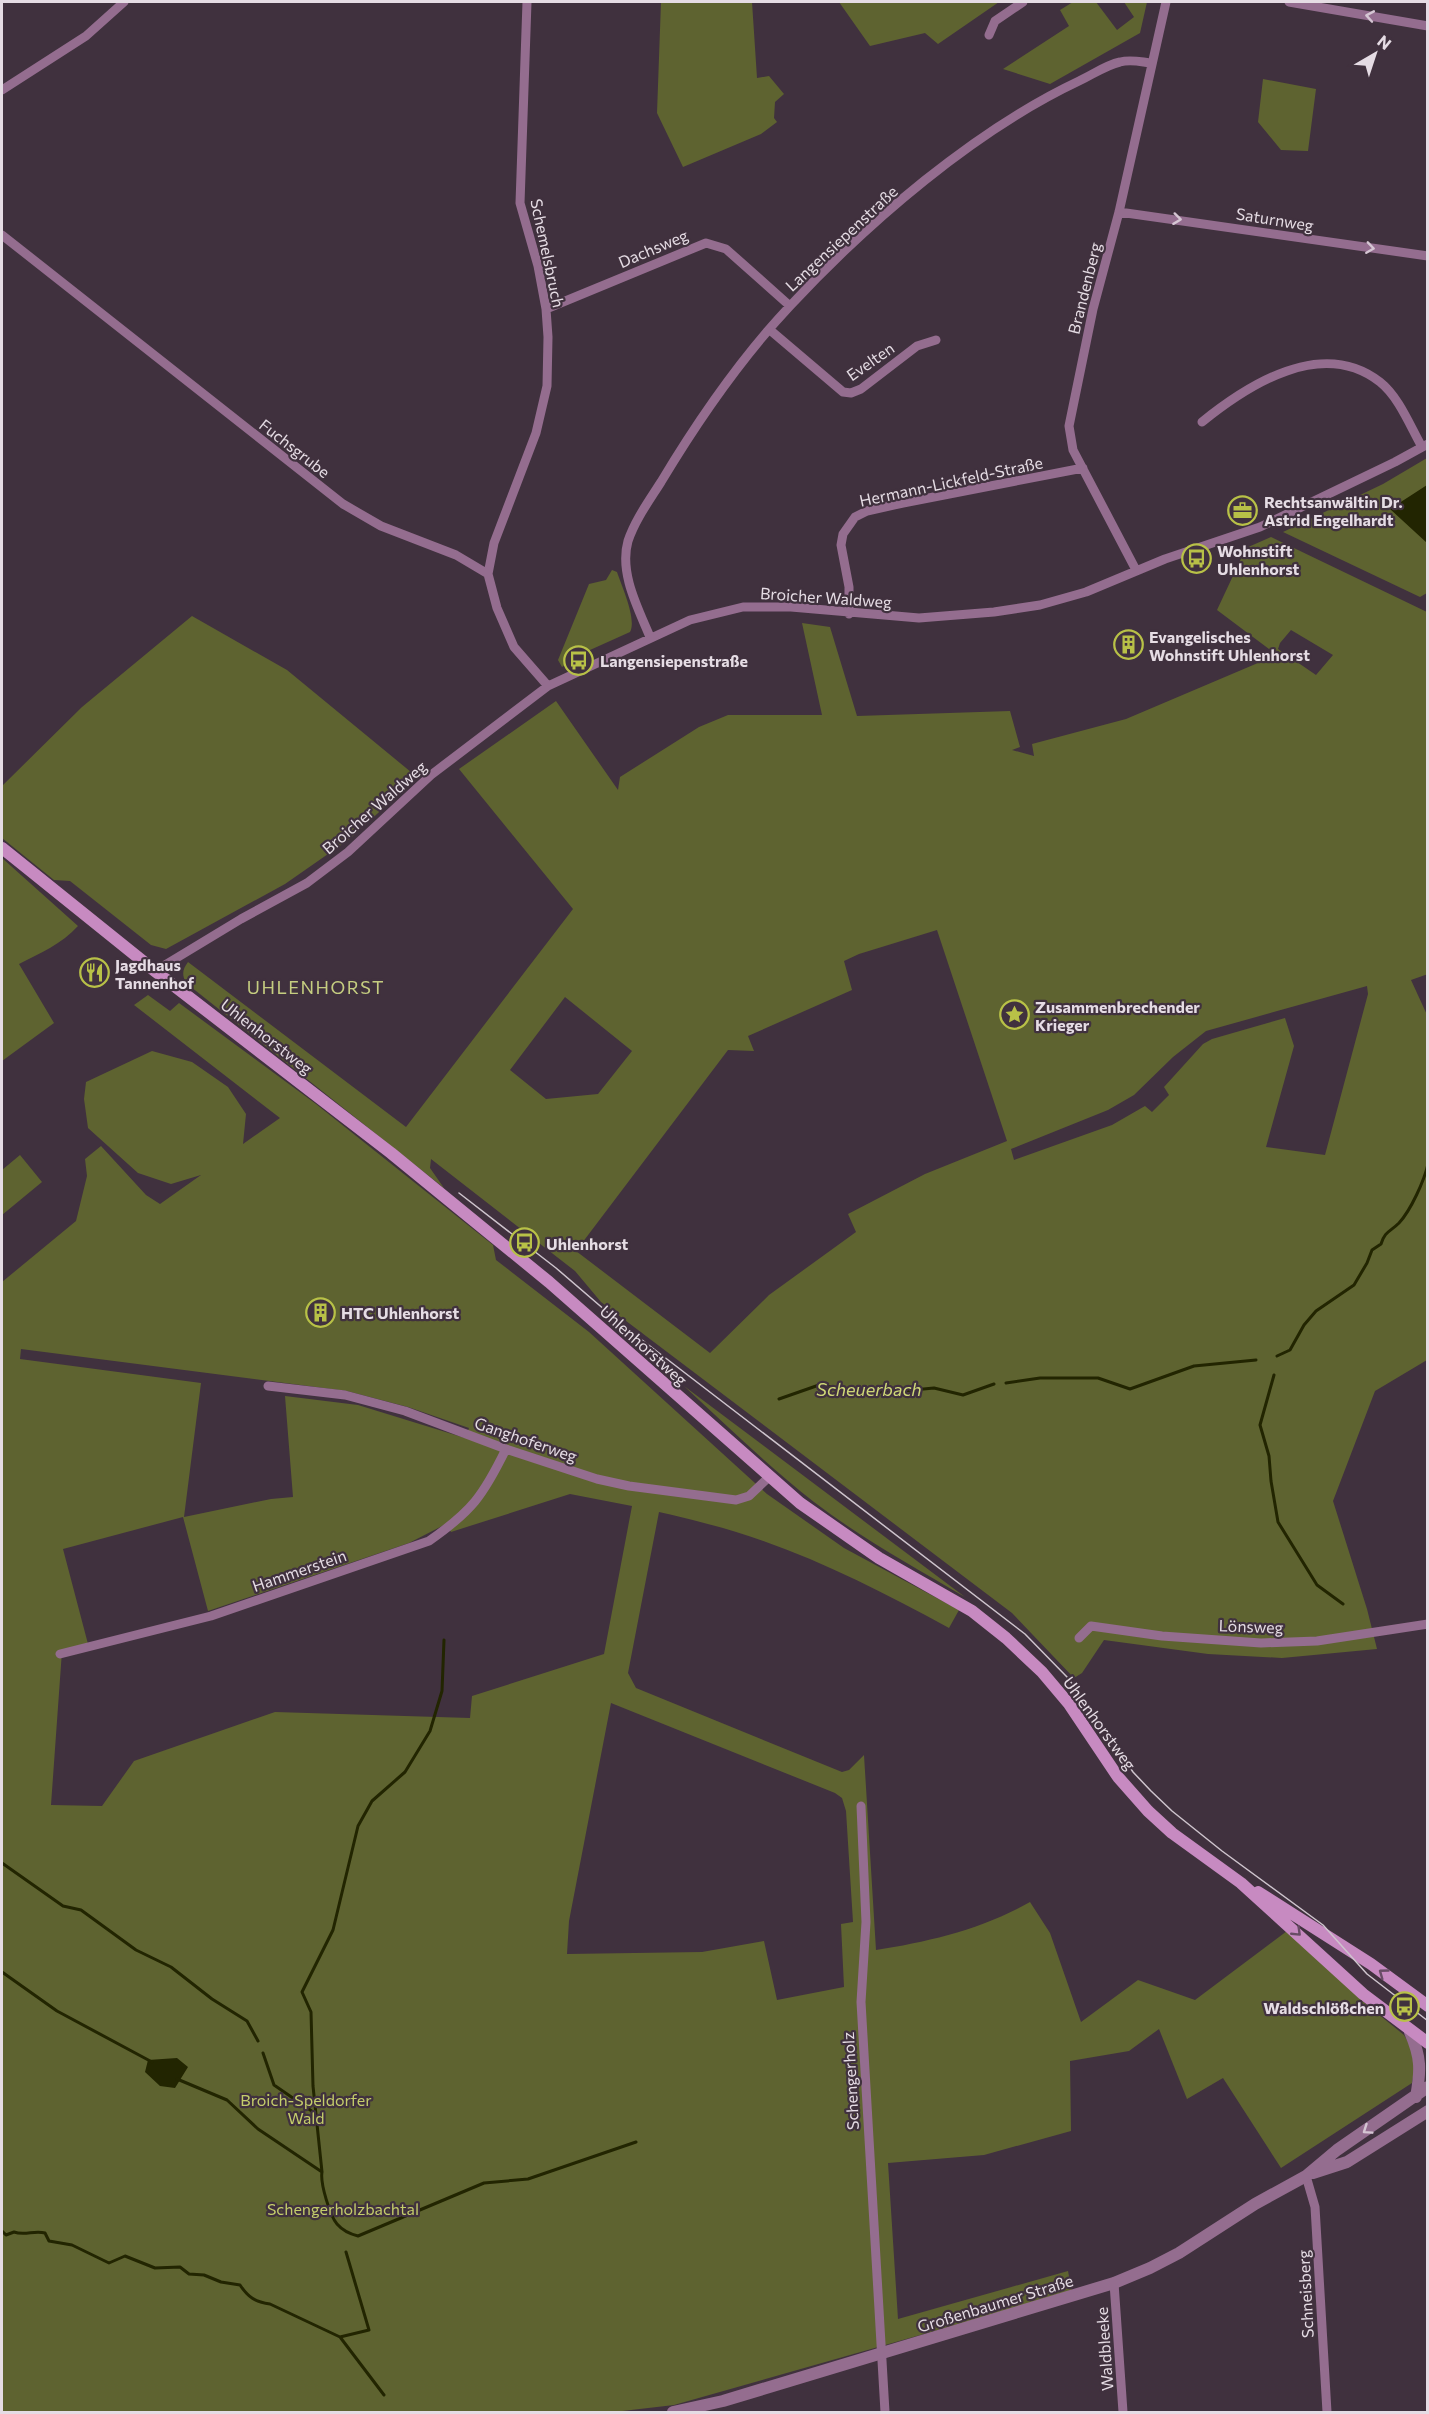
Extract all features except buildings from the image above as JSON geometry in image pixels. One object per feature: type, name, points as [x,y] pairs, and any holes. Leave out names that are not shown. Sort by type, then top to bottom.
[{"type":"main road","name":"Uhlenhorstweg","points":[[2,848],[155,971],[390,1153],[534,1270],[769,1477],[848,1539],[972,1611],[1006,1638],[1042,1672],[1070,1704],[1118,1777],[1141,1804],[1172,1833],[1241,1883],[1363,1994],[1410,2032],[1428,2043]]},
{"type":"main road","name":"Uhlenhorstweg","points":[[1241,1883],[1317,1928],[1428,2006]]},
{"type":"street","points":[[2,90],[86,36],[124,2]]},
{"type":"street","name":"Schemelsbruch","points":[[488,574],[494,543],[536,433],[547,386],[546,309],[538,266],[520,203],[527,2]]},
{"type":"street","points":[[989,34],[995,21],[1023,2]]},
{"type":"street","name":"Brandenberg","points":[[1136,570],[1083,468],[1071,441],[1068,426],[1093,309],[1119,212],[1166,2]]},
{"type":"street","points":[[1288,2],[1428,26]]},
{"type":"street","name":"Langensiepenstraße","points":[[650,637],[627,571],[625,558],[635,523],[679,451],[790,306],[904,198],[971,145],[1054,92],[1119,62],[1131,60],[1152,63]]},
{"type":"street","name":"Saturnweg","points":[[1119,212],[1428,256]]},
{"type":"street","name":"Fuchsgrube","points":[[2,235],[343,504],[381,526],[456,555],[488,574]]},
{"type":"street","name":"Dachsweg","points":[[546,309],[706,243],[726,249],[790,306]]},
{"type":"street","name":"Evelten","points":[[770,330],[843,392],[851,393],[861,389],[917,346],[936,340]]},
{"type":"street","points":[[1202,422],[1232,397],[1293,368],[1321,362],[1350,368],[1380,382],[1394,398],[1425,445]]},
{"type":"street","name":"Broicher Waldweg","points":[[155,971],[241,919],[307,884],[348,852],[431,775],[548,686],[690,620],[743,607],[791,608],[918,618],[994,612],[1040,605],[1086,592],[1136,570],[1282,518],[1425,445]]},
{"type":"street","name":"Hermann-Lickfeld-Straße","points":[[849,614],[849,587],[841,545],[843,534],[855,517],[903,503],[1083,468]]},
{"type":"street","points":[[488,574],[497,608],[514,646],[548,686]]},
{"type":"street","name":"Ganghoferweg","points":[[268,1386],[345,1395],[405,1411],[506,1449],[597,1479],[629,1486],[736,1500],[748,1496],[769,1477]]},
{"type":"street","name":"Hammerstein","points":[[60,1654],[211,1616],[429,1541],[455,1523],[476,1503],[506,1449]]},
{"type":"street","name":"Lönsweg","points":[[1078,1638],[1091,1626],[1162,1636],[1228,1641],[1261,1643],[1317,1641],[1428,1624]]},
{"type":"street","name":"Schengerholz","points":[[861,1806],[867,1922],[861,2002],[885,2412]]},
{"type":"street","points":[[1410,2032],[1418,2049],[1420,2068],[1416,2097]]},
{"type":"street","name":"Großenbaumer Straße","points":[[1306,2176],[1337,2150],[1428,2087]]},
{"type":"street","name":"Großenbaumer Straße","points":[[673,2412],[723,2401],[882,2355],[1114,2283],[1179,2253],[1255,2204],[1306,2176],[1347,2162],[1428,2111]]},
{"type":"street","name":"Schneisberg","points":[[1306,2176],[1316,2207],[1327,2412]]},
{"type":"street","name":"Waldbleeke","points":[[1114,2283],[1123,2412]]},
{"type":"green space","points":[[661,2],[752,2],[757,78],[769,76],[784,94],[775,102],[774,118],[777,122],[761,134],[683,167],[657,113]]},
{"type":"green space","points":[[839,2],[999,2],[938,44],[925,33],[870,46]]},
{"type":"green space","points":[[1073,2],[1096,2],[1117,30],[1134,17],[1124,2],[1147,2],[1140,33],[1050,84],[1003,69],[1069,26],[1060,10]]},
{"type":"green space","points":[[1263,79],[1316,89],[1308,151],[1281,150],[1258,122]]},
{"type":"green space","points":[[1427,458],[1427,593],[1420,597],[1283,532],[1383,484]]},
{"type":"green space","points":[[1271,537],[1427,612],[1428,974],[1411,980],[1428,1017],[1427,1360],[1375,1391],[1333,1501],[1367,1609],[1377,1649],[1282,1658],[1208,1654],[1104,1640],[1082,1673],[1074,1678],[1012,1613],[601,1302],[575,1271],[431,1159],[430,1168],[444,1188],[186,983],[183,975],[188,962],[406,1127],[573,909],[459,769],[556,701],[618,790],[620,777],[699,727],[728,715],[822,715],[802,623],[830,627],[857,716],[1010,711],[1020,747],[1012,750],[1034,756],[1032,744],[1126,719],[1277,655],[1217,610],[1246,548]],"holes":[[[1291,630],[1333,655],[1316,675],[1278,649]],[[937,930],[1007,1141],[925,1174],[848,1214],[856,1232],[769,1295],[710,1353],[576,1251],[728,1050],[754,1051],[748,1036],[852,990],[844,961],[859,954]],[[1367,986],[1368,994],[1325,1155],[1266,1147],[1294,1046],[1285,1018],[1212,1039],[1203,1044],[1164,1087],[1169,1095],[1152,1112],[1145,1106],[1112,1125],[1014,1160],[1011,1149],[1108,1110],[1134,1095],[1173,1057],[1206,1031]],[[565,997],[632,1051],[598,1094],[546,1099],[510,1070]]]},
{"type":"green space","points":[[612,570],[617,572],[628,603],[632,619],[630,632],[590,650],[562,667],[558,660],[589,584],[606,580]]},
{"type":"green space","points":[[192,616],[287,670],[417,777],[351,838],[285,884],[166,949],[151,945],[70,881],[54,880],[2,838],[2,786],[82,707]]},
{"type":"green space","points":[[2,858],[78,926],[58,943],[19,964],[54,1023],[2,1061]]},
{"type":"green space","name":"Broich-Speldorfer Wald","points":[[148,995],[170,1011],[179,1003],[316,1104],[493,1245],[496,1260],[589,1332],[767,1494],[844,1548],[959,1610],[949,1628],[860,1582],[799,1555],[736,1532],[659,1512],[628,1673],[636,1688],[842,1772],[849,1770],[864,1755],[876,1950],[955,1933],[993,1920],[1030,1902],[1050,1933],[1081,2022],[1138,1980],[1195,2000],[1287,1931],[1337,1974],[1361,2000],[1404,2035],[1413,2050],[1415,2066],[1412,2083],[1281,2168],[1223,2078],[1187,2099],[1159,2029],[1129,2051],[1070,2061],[1071,2131],[984,2155],[888,2163],[898,2319],[1068,2271],[1072,2292],[674,2405],[614,2412],[2,2412],[2,1282],[76,1221],[87,1176],[85,1159],[101,1146],[146,1195],[160,1204],[201,1175],[171,1184],[138,1173],[88,1128],[84,1099],[86,1082],[152,1051],[192,1062],[228,1087],[246,1114],[243,1144],[280,1118],[134,1005]],"holes":[[[21,1349],[347,1391],[408,1407],[469,1428],[465,1438],[358,1405],[285,1396],[293,1497],[271,1499],[184,1517],[201,1383],[20,1359]],[[570,1494],[632,1506],[604,1654],[472,1696],[470,1718],[275,1712],[134,1761],[102,1806],[51,1805],[62,1651],[88,1644],[63,1549],[183,1517],[208,1611],[409,1543],[446,1524],[451,1532]],[[611,1703],[835,1793],[842,1798],[846,1811],[853,1922],[841,1924],[844,1987],[777,2000],[764,1941],[702,1952],[567,1954],[569,1921]]]},
{"type":"green space","points":[[20,1155],[42,1182],[2,1215],[2,1170]]},
{"type":"green space","points":[[684,1386],[965,1597],[869,1540],[814,1502],[764,1460]]},
{"type":"shaded area","points":[[1427,485],[1427,543],[1390,509]]},
{"type":"shaded area","points":[[177,2058],[188,2067],[175,2088],[160,2086],[145,2072],[148,2060]]},
{"type":"waterway","points":[[1277,1356],[1290,1350],[1304,1325],[1316,1311],[1354,1285],[1372,1250],[1381,1244],[1386,1234],[1408,1211],[1428,1164]]},
{"type":"waterway","name":"Scheuerbach","points":[[1006,1383],[1040,1378],[1098,1378],[1130,1389],[1194,1366],[1256,1360]]},
{"type":"waterway","points":[[1274,1375],[1260,1425],[1269,1456],[1278,1522],[1317,1585],[1343,1604]]},
{"type":"waterway","name":"Scheuerbach","points":[[779,1399],[819,1385],[861,1392],[934,1388],[963,1395],[994,1384]]},
{"type":"waterway","points":[[444,1640],[442,1691],[430,1731],[405,1772],[372,1801],[358,1826],[333,1930],[302,1992],[311,2012],[313,2086],[323,2184],[329,2207],[339,2226],[358,2236],[484,2183],[528,2179],[636,2142]]},
{"type":"waterway","points":[[2,1863],[63,1906],[81,1910],[136,1950],[171,1967],[212,1999],[247,2021],[258,2041]]},
{"type":"waterway","points":[[2,1972],[57,2011],[152,2062]]},
{"type":"waterway","points":[[263,2053],[274,2085],[316,2114]]},
{"type":"waterway","points":[[177,2079],[227,2100],[258,2129],[322,2172]]},
{"type":"waterway","points":[[2,2231],[6,2235],[14,2232],[45,2233],[49,2241],[72,2245],[109,2263],[125,2256],[155,2268],[180,2267],[189,2274],[204,2275],[221,2282],[240,2285],[249,2296],[256,2300],[270,2304],[340,2337],[384,2395]]},
{"type":"waterway","points":[[340,2337],[369,2330],[346,2252]]},
{"type":"tram line","points":[[459,1193],[556,1268],[620,1323],[1025,1634],[1067,1677],[1133,1772],[1151,1791],[1222,1851],[1323,1925],[1367,1974],[1428,2021]]},
{"type":"place","name":"Rechtsanwältin Dr. Astrid Engelhardt","points":[[1243,510]]},
{"type":"place","name":"Wohnstift Uhlenhorst","points":[[1196,559]]},
{"type":"place","name":"Evangelisches Wohnstift Uhlenhorst","points":[[1128,645]]},
{"type":"place","name":"Langensiepenstraße","points":[[579,660]]},
{"type":"place","name":"Jagdhaus Tannenhof","points":[[94,973]]},
{"type":"place","name":"Zusammenbrechender Krieger","points":[[1014,1015]]},
{"type":"place","name":"Uhlenhorst","points":[[525,1243]]},
{"type":"place","name":"HTC Uhlenhorst","points":[[320,1312]]},
{"type":"place","name":"Waldschlößchen","points":[[1405,2007]]},
{"type":"district","name":"UHLENHORST","points":[[316,987]]},
{"type":"park label","name":"Schengerholzbachtal","points":[[343,2208]]}]
